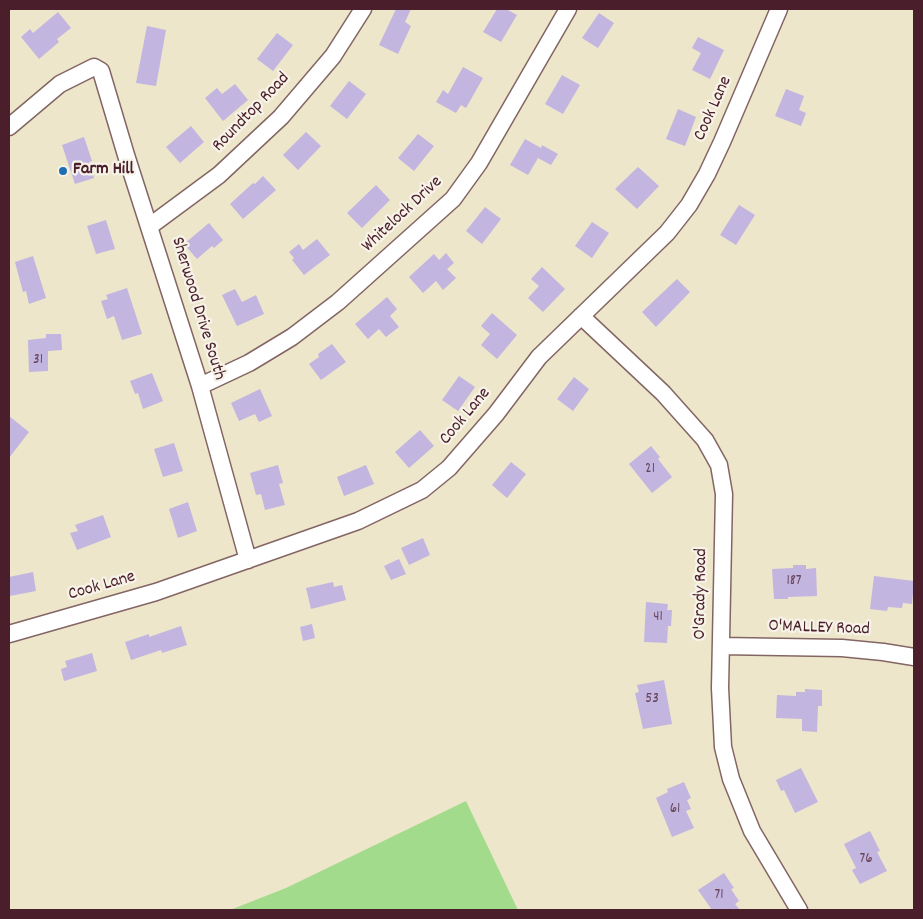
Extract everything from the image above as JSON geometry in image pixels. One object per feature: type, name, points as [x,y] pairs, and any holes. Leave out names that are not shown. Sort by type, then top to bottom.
[{"type":"street","name":"Roundtop Road","points":[[150,226],[219,175],[281,117],[332,56],[363,9]]},
{"type":"street","name":"Whitelock Drive","points":[[200,386],[249,363],[292,337],[338,302],[453,199],[484,155],[568,9]]},
{"type":"street","name":"Cook Lane","points":[[9,634],[122,602],[248,560],[358,521],[422,490],[449,468],[474,442],[539,357],[667,233],[689,205],[707,174],[722,142],[779,9]]},
{"type":"street","name":"Sherwood Drive South","points":[[9,127],[60,84],[94,67],[101,71],[126,156],[200,386],[248,560]]},
{"type":"street","name":"O'Grady Road","points":[[582,316],[663,393],[705,440],[715,456],[722,475],[724,494],[721,729],[727,765],[752,831],[799,910]]},
{"type":"street","name":"O'MALLEY Road","points":[[721,646],[842,648],[884,652],[914,658]]},
{"type":"green space","points":[[466,801],[518,910],[230,910],[286,888]]},
{"type":"building","points":[[396,9],[411,9],[405,22],[411,26],[398,54],[379,45]]},
{"type":"building","points":[[497,9],[506,9],[517,15],[501,42],[483,32]]},
{"type":"building","points":[[58,12],[71,28],[57,39],[59,42],[39,59],[21,37],[30,29],[33,33]]},
{"type":"building","points":[[599,13],[614,23],[598,48],[582,38]]},
{"type":"building","points":[[147,26],[166,30],[156,86],[136,83]]},
{"type":"building","points":[[277,33],[293,45],[273,71],[257,59]]},
{"type":"building","points":[[698,37],[724,50],[710,79],[692,70],[701,53],[692,48]]},
{"type":"building","points":[[463,67],[483,78],[466,108],[461,105],[456,113],[436,102],[443,90],[448,94]]},
{"type":"building","points":[[562,75],[580,85],[563,114],[545,104]]},
{"type":"building","points":[[349,81],[366,94],[347,119],[330,106]]},
{"type":"building","points":[[235,84],[248,100],[223,121],[205,98],[217,88],[222,94]]},
{"type":"building","points":[[786,89],[804,96],[799,110],[806,113],[801,126],[775,116]]},
{"type":"building","points":[[678,109],[696,117],[685,146],[666,139]]},
{"type":"building","points":[[191,126],[204,142],[180,163],[166,147]]},
{"type":"building","points":[[306,132],[321,146],[298,170],[283,155]]},
{"type":"building","points":[[418,134],[434,146],[414,171],[398,158]]},
{"type":"building","points":[[84,137],[92,161],[89,162],[94,178],[75,184],[62,145]]},
{"type":"building","points":[[525,139],[541,148],[542,145],[558,154],[551,165],[538,158],[528,175],[510,165]]},
{"type":"building","points":[[638,167],[659,186],[637,209],[615,189]]},
{"type":"building","points":[[263,176],[276,190],[243,219],[230,204]]},
{"type":"building","points":[[376,185],[390,200],[362,228],[347,213]]},
{"type":"building","points":[[739,205],[755,215],[736,245],[720,235]]},
{"type":"building","points":[[485,207],[501,219],[482,244],[466,231]]},
{"type":"building","points":[[106,220],[115,249],[96,254],[87,226]]},
{"type":"building","points":[[592,222],[609,233],[592,258],[575,246]]},
{"type":"building","points":[[209,223],[223,240],[214,248],[212,246],[197,259],[184,244]]},
{"type":"building","points":[[317,239],[330,255],[304,275],[292,260],[294,258],[289,252],[299,244],[303,250]]},
{"type":"building","points":[[446,253],[454,263],[447,269],[456,278],[443,290],[436,281],[423,293],[409,277],[434,254],[439,260]]},
{"type":"building","points":[[33,256],[46,298],[29,304],[26,291],[23,292],[15,262]]},
{"type":"building","points":[[542,267],[565,289],[543,312],[528,298],[539,286],[531,279]]},
{"type":"building","points":[[677,279],[690,292],[656,327],[642,312]]},
{"type":"building","points":[[127,288],[142,334],[122,340],[114,316],[107,319],[101,301],[108,299],[106,295]]},
{"type":"building","points":[[235,289],[242,302],[256,295],[264,314],[237,326],[222,295]]},
{"type":"building","points":[[387,297],[397,309],[390,316],[399,327],[386,337],[379,329],[368,339],[355,324]]},
{"type":"building","points":[[492,313],[517,335],[497,359],[481,345],[490,334],[481,326]]},
{"type":"building","points":[[46,334],[61,334],[62,350],[48,351],[48,371],[29,372],[28,340],[46,338]]},
{"type":"building","points":[[332,344],[346,362],[321,380],[309,364],[319,357],[318,354]]},
{"type":"building","points":[[152,373],[163,401],[143,409],[138,393],[135,394],[130,381]]},
{"type":"building","points":[[459,376],[475,387],[458,411],[442,400]]},
{"type":"building","points":[[574,377],[589,389],[573,411],[557,399]]},
{"type":"building","points":[[260,389],[272,416],[259,422],[255,414],[239,421],[231,403]]},
{"type":"building","points":[[9,416],[29,432],[9,458]]},
{"type":"building","points":[[420,430],[434,446],[409,468],[395,452]]},
{"type":"building","points":[[174,443],[183,471],[163,477],[154,449]]},
{"type":"building","points":[[651,446],[672,477],[652,493],[629,464]]},
{"type":"building","points":[[511,462],[526,474],[507,498],[492,485]]},
{"type":"building","points":[[278,465],[283,483],[279,484],[285,505],[265,510],[261,494],[256,495],[250,473]]},
{"type":"building","points":[[366,465],[374,484],[344,496],[337,477]]},
{"type":"building","points":[[188,502],[197,531],[178,538],[169,509]]},
{"type":"building","points":[[103,515],[111,537],[77,550],[70,533],[78,531],[75,525]]},
{"type":"building","points":[[423,538],[430,555],[409,565],[401,548]]},
{"type":"building","points":[[399,559],[406,574],[391,580],[384,566]]},
{"type":"building","points":[[793,565],[806,565],[806,569],[816,568],[817,596],[774,599],[772,569],[793,568]]},
{"type":"building","points":[[33,572],[36,591],[10,596],[9,577]]},
{"type":"building","points":[[874,576],[914,581],[912,604],[903,603],[902,608],[888,607],[887,611],[870,609]]},
{"type":"building","points":[[333,582],[334,587],[342,585],[346,600],[311,609],[306,588]]},
{"type":"building","points":[[646,602],[668,604],[667,610],[672,610],[671,626],[668,626],[667,643],[644,642]]},
{"type":"building","points":[[312,624],[315,638],[303,641],[300,627]]},
{"type":"building","points":[[181,626],[187,645],[162,653],[161,650],[131,660],[125,642],[149,634],[149,637]]},
{"type":"building","points":[[92,653],[97,671],[64,681],[61,669],[67,667],[65,661]]},
{"type":"building","points":[[664,680],[672,724],[643,729],[635,693],[639,692],[637,685]]},
{"type":"building","points":[[805,689],[822,690],[822,706],[818,706],[817,732],[802,731],[802,719],[776,718],[777,695],[796,696],[796,692],[805,692]]},
{"type":"building","points":[[801,768],[818,802],[795,813],[784,790],[781,791],[776,780]]},
{"type":"building","points":[[684,782],[691,798],[687,800],[691,809],[686,811],[694,828],[672,837],[656,798],[668,792],[667,789]]},
{"type":"building","points":[[870,831],[880,851],[877,852],[887,871],[860,884],[852,870],[856,868],[844,844]]},
{"type":"building","points":[[724,873],[734,888],[731,889],[739,901],[735,904],[740,910],[712,910],[698,890]]},
{"type":"place","name":"Farm Hill","points":[[63,171]]}]
